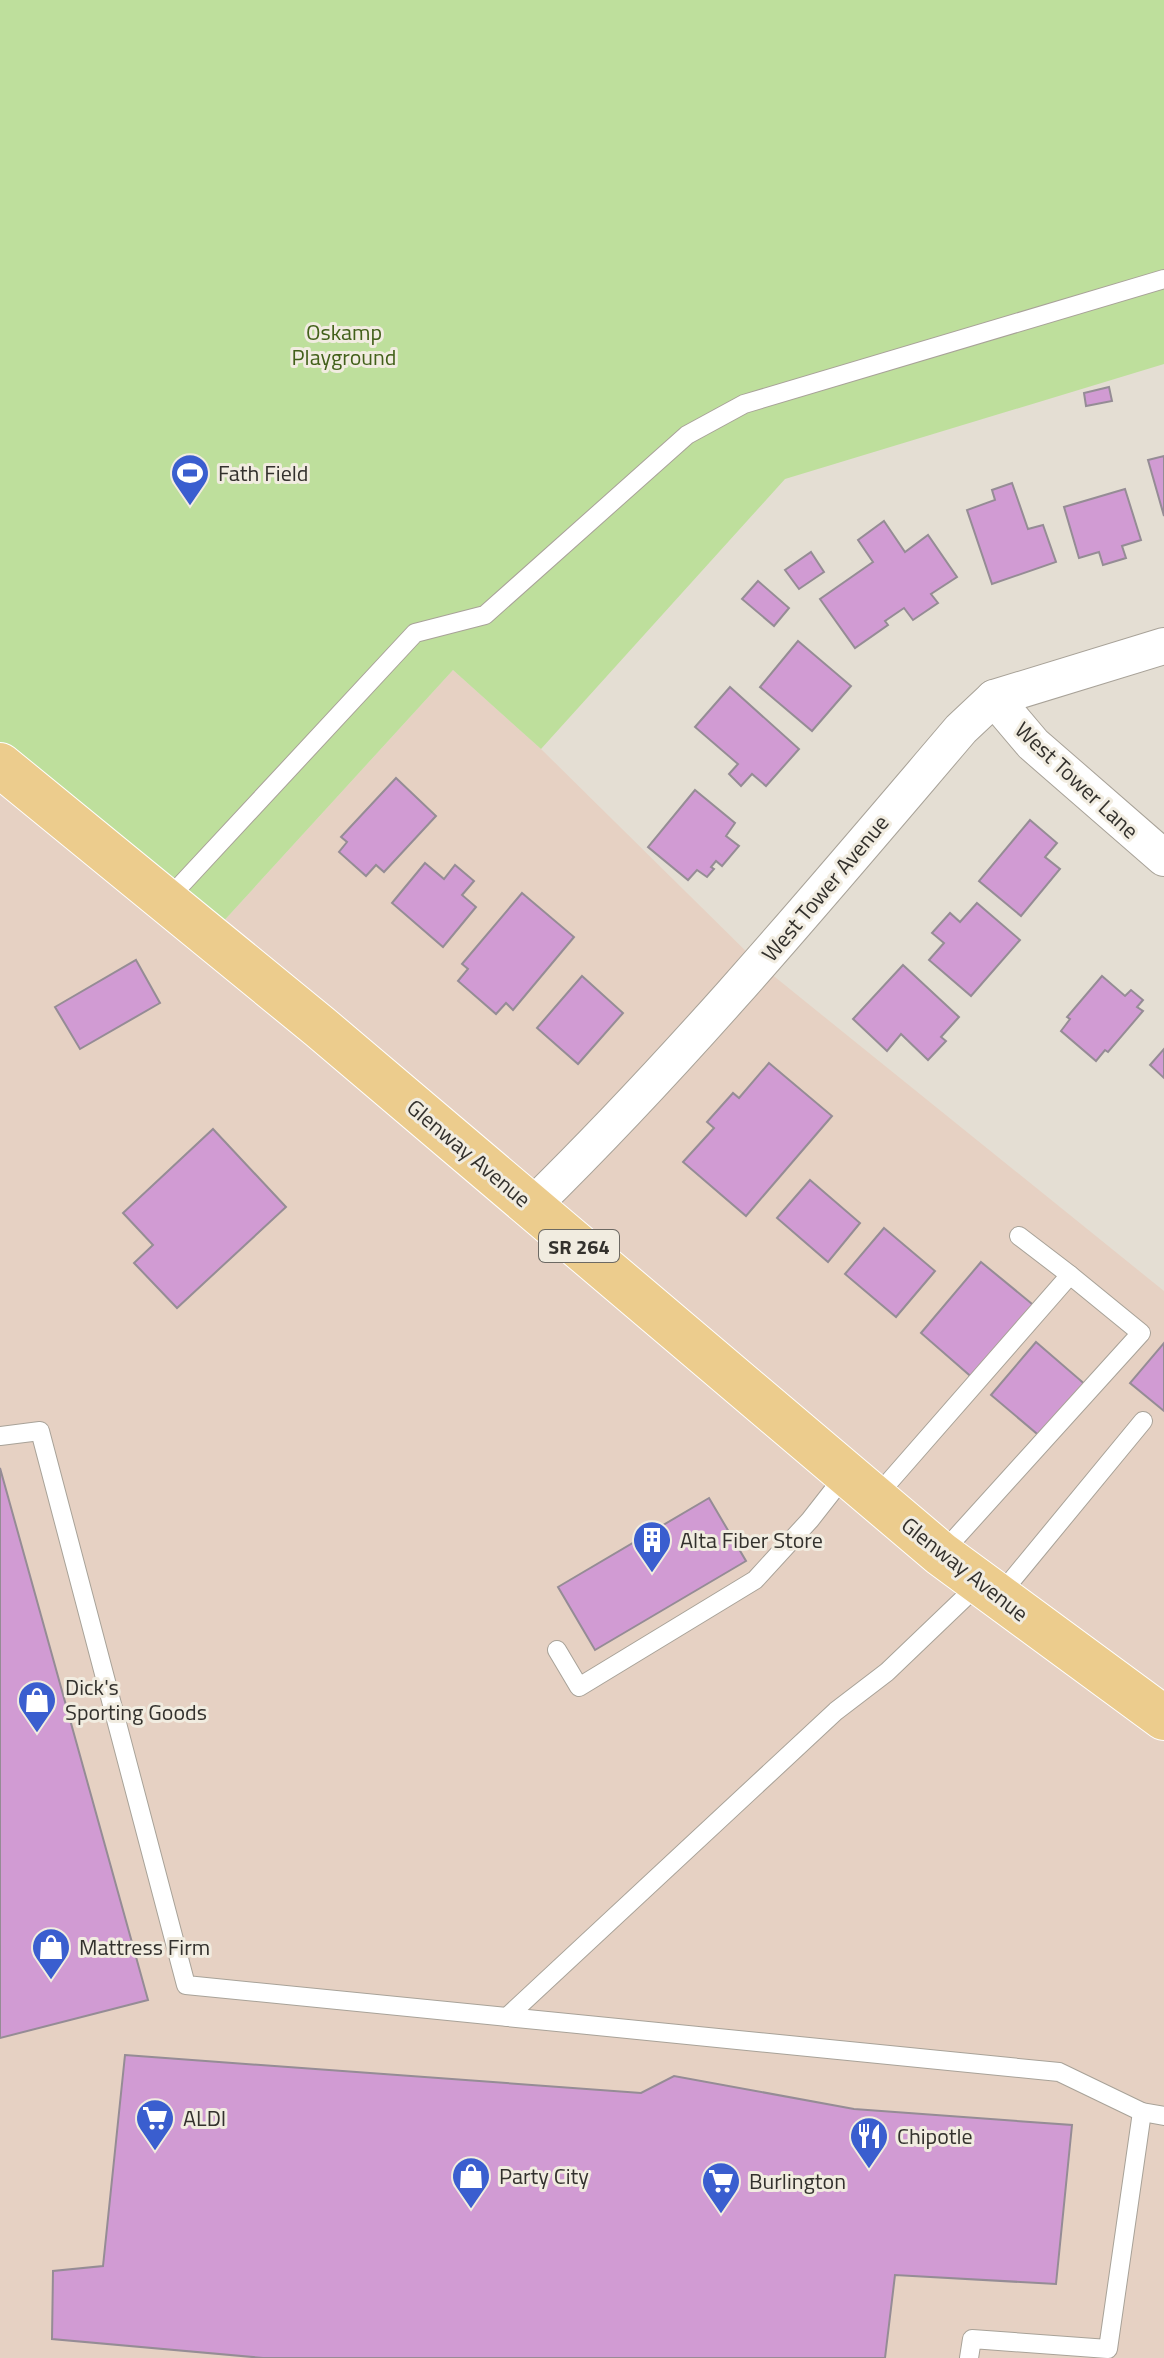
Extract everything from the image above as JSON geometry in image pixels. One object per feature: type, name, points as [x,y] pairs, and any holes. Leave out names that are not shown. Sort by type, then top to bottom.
[{"type":"main road","name":"Glenway Avenue","points":[[0,765],[532,1206],[941,1554],[1164,1718]]},
{"type":"street","name":"West Tower Avenue","points":[[532,1206],[657,1079],[760,965],[961,729],[994,698],[1164,646]]},
{"type":"street","name":"West Tower Lane","points":[[994,698],[1033,744],[1164,858]]},
{"type":"lane","points":[[166,901],[415,633],[485,615],[687,435],[744,404],[1164,279]]},
{"type":"lane","points":[[941,1554],[1141,1333],[1019,1236]]},
{"type":"lane","points":[[557,1650],[579,1687],[755,1580],[810,1520],[860,1486],[1070,1275]]},
{"type":"lane","points":[[507,2017],[836,1711],[989,1590],[1143,1421]]},
{"type":"lane","points":[[0,1436],[40,1431],[186,1985],[1059,2072],[1142,2112],[1164,2116]]},
{"type":"lane","points":[[969,2358],[972,2339],[1108,2349],[1142,2112]]},
{"type":"shaded area","points":[[453,670],[541,749],[760,965],[1164,1291],[1164,2358],[0,2358],[0,765],[210,936]]},
{"type":"green space","name":"Oskamp Playground","points":[[0,0],[1164,0],[1164,364],[785,479],[541,749],[453,670],[210,936],[0,765]]},
{"type":"building","points":[[1109,387],[1112,401],[1086,406],[1084,393]]},
{"type":"building","points":[[1164,456],[1164,516],[1148,460]]},
{"type":"building","points":[[1012,483],[1028,529],[1043,525],[1056,562],[992,584],[967,510],[995,500],[992,490]]},
{"type":"building","points":[[1125,489],[1141,540],[1122,546],[1126,558],[1103,565],[1099,552],[1079,558],[1064,507]]},
{"type":"building","points":[[884,521],[905,552],[928,535],[957,577],[931,594],[938,603],[913,620],[904,608],[885,621],[888,625],[855,648],[820,599],[873,562],[858,540]]},
{"type":"building","points":[[811,552],[824,572],[799,589],[785,570]]},
{"type":"building","points":[[758,581],[789,608],[774,626],[742,599]]},
{"type":"building","points":[[798,641],[851,686],[812,731],[760,687]]},
{"type":"building","points":[[730,687],[799,749],[766,786],[752,774],[741,786],[729,774],[738,764],[695,727]]},
{"type":"building","points":[[396,778],[436,816],[384,872],[376,865],[366,876],[339,852],[347,842],[341,837]]},
{"type":"building","points":[[695,790],[735,823],[726,836],[739,846],[722,866],[716,861],[707,877],[697,870],[688,880],[648,847]]},
{"type":"building","points":[[1030,820],[1057,843],[1045,857],[1060,869],[1021,916],[979,881]]},
{"type":"building","points":[[425,863],[444,879],[455,865],[474,881],[462,895],[476,907],[443,947],[392,903]]},
{"type":"building","points":[[522,893],[574,937],[513,1010],[506,1003],[496,1014],[458,981],[468,969],[462,964]]},
{"type":"building","points":[[977,903],[1020,940],[971,996],[929,960],[944,943],[932,933],[950,913],[960,922]]},
{"type":"building","points":[[136,960],[160,1003],[80,1049],[55,1007]]},
{"type":"building","points":[[903,965],[959,1017],[941,1037],[946,1041],[928,1060],[901,1034],[887,1051],[853,1019]]},
{"type":"building","points":[[582,976],[623,1013],[578,1064],[537,1028]]},
{"type":"building","points":[[1102,976],[1125,996],[1131,990],[1143,1000],[1137,1007],[1143,1011],[1108,1052],[1105,1050],[1096,1061],[1061,1031],[1070,1019],[1067,1017]]},
{"type":"building","points":[[1164,1049],[1164,1078],[1150,1065]]},
{"type":"building","points":[[769,1063],[832,1116],[746,1216],[683,1162],[714,1128],[707,1122],[733,1093],[739,1098]]},
{"type":"building","points":[[213,1129],[286,1207],[177,1308],[134,1263],[153,1245],[123,1213]]},
{"type":"building","points":[[810,1180],[860,1223],[828,1262],[777,1218]]},
{"type":"building","points":[[884,1228],[935,1271],[896,1317],[845,1274]]},
{"type":"building","points":[[981,1262],[1037,1308],[975,1380],[921,1333]]},
{"type":"building","points":[[1036,1342],[1087,1386],[1042,1438],[991,1395]]},
{"type":"building","points":[[1164,1343],[1164,1411],[1130,1383]]},
{"type":"building","name":"Dick's Sporting Goods","points":[[0,1468],[148,2000],[0,2038]]},
{"type":"building","name":"Alta Fiber Store","points":[[709,1498],[746,1561],[595,1650],[558,1587]]},
{"type":"building","points":[[125,2055],[641,2093],[674,2076],[854,2109],[1072,2125],[1056,2284],[895,2275],[885,2358],[263,2358],[52,2339],[53,2271],[103,2266]]},
{"type":"place","name":"Fath Field","points":[[190,507]]},
{"type":"place","name":"Alta Fiber Store","points":[[652,1574]]},
{"type":"place","name":"Dick's Sporting Goods","points":[[37,1734]]},
{"type":"place","name":"Mattress Firm","points":[[51,1981]]},
{"type":"place","name":"ALDI","points":[[155,2152]]},
{"type":"place","name":"Chipotle","points":[[869,2170]]},
{"type":"place","name":"Party City","points":[[471,2210]]},
{"type":"place","name":"Burlington","points":[[721,2215]]}]
